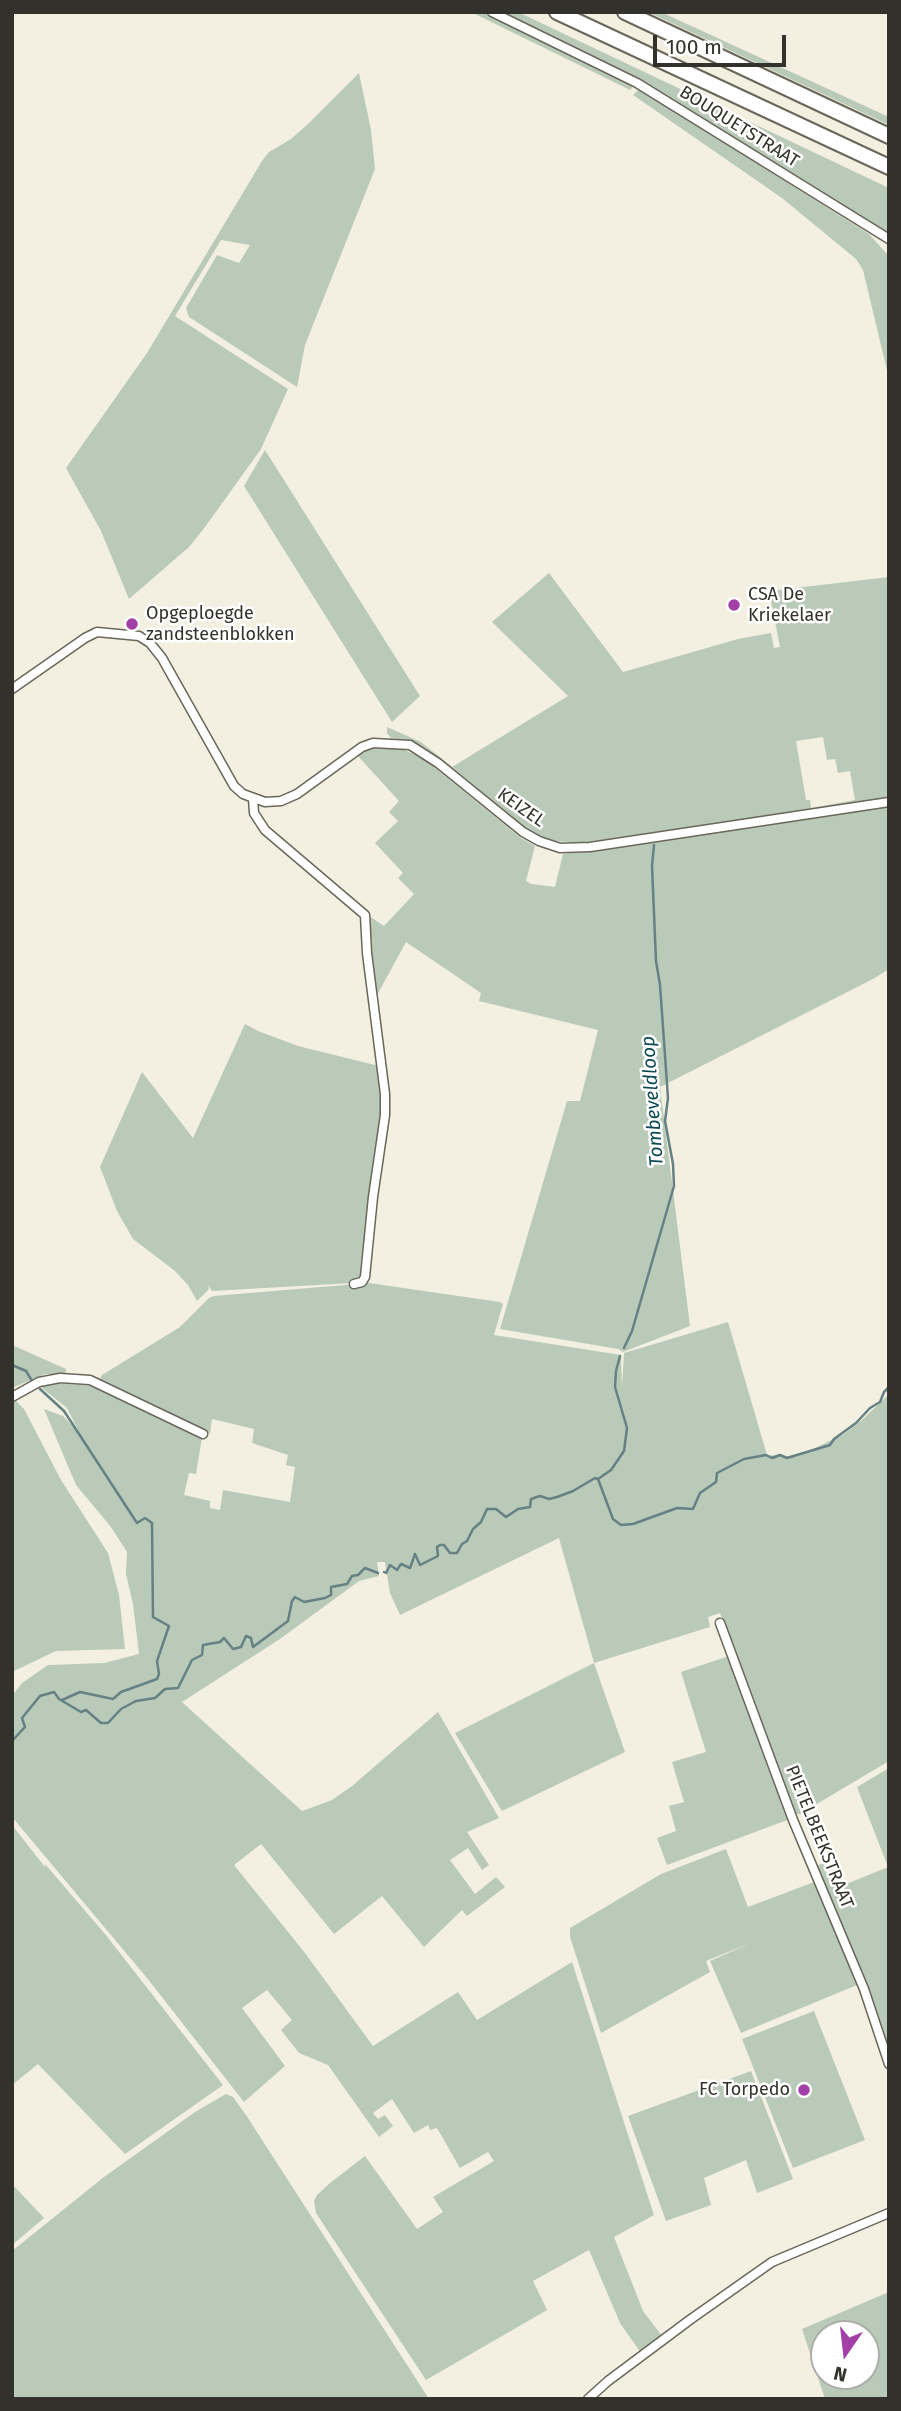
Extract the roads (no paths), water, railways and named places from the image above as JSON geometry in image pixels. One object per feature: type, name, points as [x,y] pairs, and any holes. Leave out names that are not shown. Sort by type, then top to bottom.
[{"type":"highway","points":[[557,12],[889,167]]},
{"type":"highway","points":[[625,12],[889,135]]},
{"type":"street","name":"BOUQUETSTRAAT","points":[[492,12],[638,83],[889,239]]},
{"type":"street","points":[[12,689],[97,632],[139,636],[150,643],[162,658],[234,786],[253,798],[254,813],[265,830],[365,915],[386,1115],[373,1197],[365,1277],[362,1282],[354,1284]]},
{"type":"street","name":"KEIZEL","points":[[253,798],[274,802],[291,797],[362,747],[373,743],[391,743],[410,745],[422,751],[523,832],[560,848],[590,847],[889,802]]},
{"type":"street","points":[[12,1397],[39,1382],[60,1378],[90,1380],[203,1434]]},
{"type":"street","name":"PIETELBEEKSTRAAT","points":[[720,1623],[793,1820],[864,1989],[889,2064]]},
{"type":"street","points":[[588,2399],[691,2319],[772,2262],[889,2213]]},
{"type":"waterway","name":"Tombeveldloop","points":[[624,1348],[632,1331],[674,1186],[665,1121],[668,1098],[656,961],[652,866],[654,845]]},
{"type":"waterway","name":"Tombeveldloop","points":[[598,1479],[611,1470],[624,1451],[627,1428],[615,1387],[620,1356]]},
{"type":"waterway","points":[[12,1365],[26,1371],[32,1381]]},
{"type":"waterway","points":[[384,1572],[386,1573],[390,1565],[397,1570],[401,1564],[410,1568],[415,1554],[420,1565],[438,1556],[437,1547],[440,1545],[444,1545],[450,1553],[457,1553],[481,1522],[487,1509],[496,1509],[506,1517],[518,1509],[530,1507],[531,1499],[540,1496],[549,1499],[557,1497],[595,1478],[598,1479],[613,1519],[621,1525],[633,1524],[677,1508],[693,1509],[700,1493],[716,1482],[717,1473],[744,1459],[766,1455],[772,1458],[780,1455],[787,1458],[830,1445],[880,1402],[889,1387]]},
{"type":"waterway","points":[[40,1389],[64,1411],[137,1523],[145,1518],[152,1523],[153,1617],[169,1626],[157,1661],[157,1679],[121,1692],[113,1699],[80,1692],[62,1700]]},
{"type":"waterway","points":[[12,1741],[25,1727],[22,1718],[40,1696],[54,1692],[59,1699],[81,1712],[86,1710],[101,1723],[108,1723],[121,1709],[136,1701],[155,1698],[165,1689],[178,1688],[192,1660],[202,1655],[203,1645],[220,1642],[224,1638],[233,1649],[241,1647],[246,1636],[251,1638],[253,1647],[288,1621],[295,1597],[304,1602],[325,1598],[331,1595],[331,1587],[347,1584],[352,1576],[358,1575],[365,1568],[378,1573]]},
{"type":"place","name":"CSA De Kriekelaer","points":[[734,605]]},
{"type":"place","name":"Opgeploegde zandsteenblokken","points":[[132,624]]},
{"type":"place","name":"FC Torpedo","points":[[804,2090]]}]
